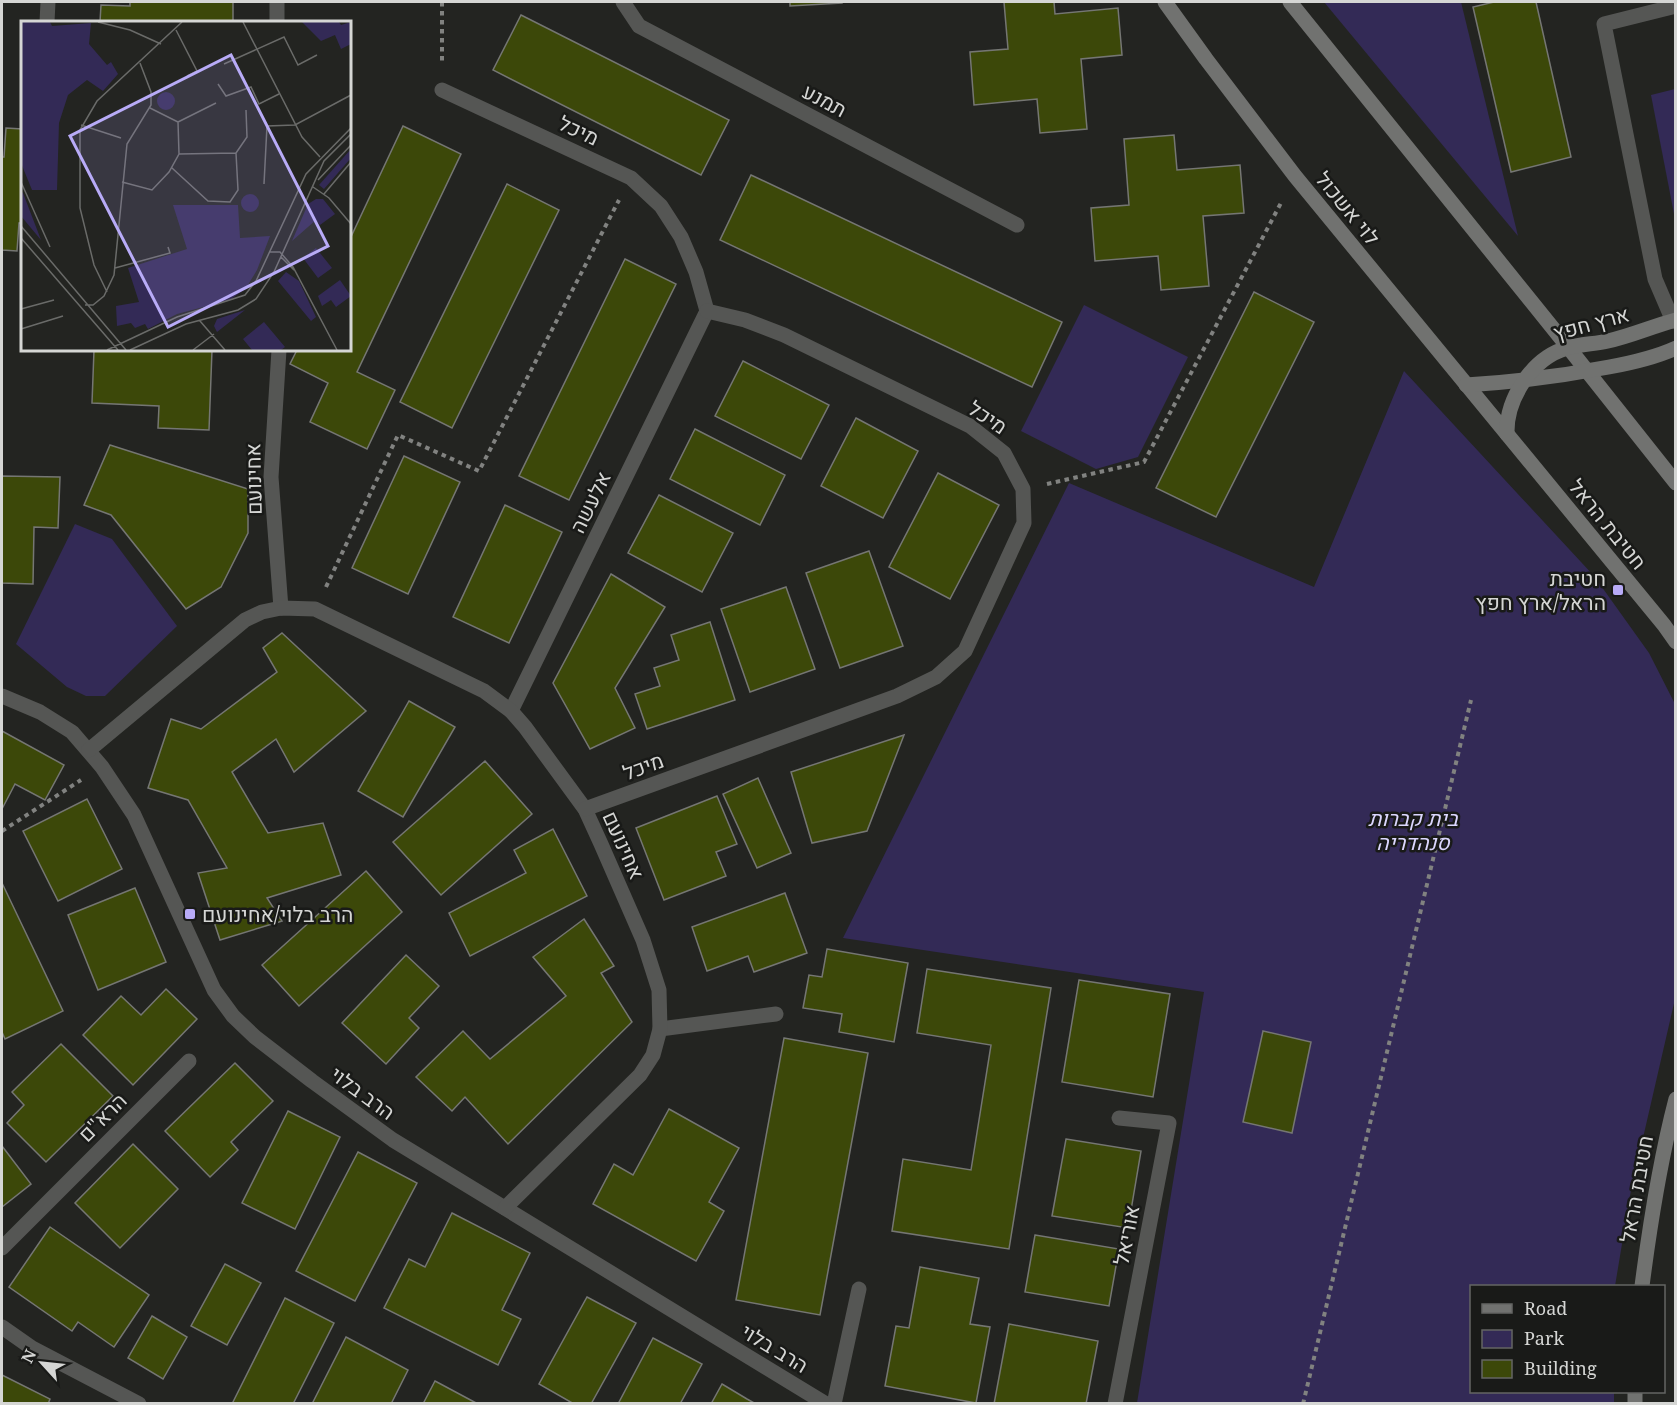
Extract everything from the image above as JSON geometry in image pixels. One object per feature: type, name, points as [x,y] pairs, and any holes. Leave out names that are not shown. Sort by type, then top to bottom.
[{"type":"street","points":[[47,21],[48,2]]},
{"type":"street","points":[[277,2],[277,21]]},
{"type":"street","name":"תמנע","points":[[623,2],[639,26],[1017,225]]},
{"type":"street","name":"לוי אשכול","points":[[1165,2],[1295,176],[1507,435]]},
{"type":"street","points":[[1290,2],[1676,483]]},
{"type":"street","points":[[1674,321],[1654,279],[1604,24],[1676,6]]},
{"type":"street","name":"מיכל","points":[[442,90],[631,178],[661,206],[681,237],[696,272],[707,311],[745,320],[784,335],[970,426],[1004,453],[1023,489],[1024,522],[964,651],[936,677],[897,696],[585,809]]},
{"type":"street","name":"אלעשה","points":[[511,711],[707,311]]},
{"type":"street","name":"ארץ חפץ","points":[[1507,435],[1512,404],[1525,380],[1541,361],[1568,347],[1609,341],[1674,321]]},
{"type":"street","name":"ארץ חפץ","points":[[1467,385],[1588,371],[1642,360],[1676,348]]},
{"type":"street","name":"אחינועם","points":[[279,351],[271,477],[281,608]]},
{"type":"street","name":"חטיבת הראל","points":[[1507,435],[1676,642]]},
{"type":"street","name":"אחינועם","points":[[89,750],[245,620],[262,612],[281,608],[315,609],[484,691],[511,711],[585,809],[602,844],[643,940],[659,990],[660,1029],[653,1055],[640,1075],[505,1208]]},
{"type":"street","name":"הרב בלוי","points":[[2,696],[40,712],[72,732],[102,767],[134,815],[214,990],[233,1016],[255,1038],[393,1140],[826,1404]]},
{"type":"street","points":[[660,1029],[776,1014]]},
{"type":"street","name":"הרא\"ם","points":[[2,1248],[189,1061]]},
{"type":"street","name":"חטיבת הראל","points":[[1642,1285],[1647,1241],[1676,1099]]},
{"type":"street","name":"אוריאל","points":[[1115,1404],[1168,1123],[1119,1118]]},
{"type":"street","points":[[834,1404],[859,1289]]},
{"type":"street","points":[[2,1327],[32,1347],[139,1404]]},
{"type":"path","points":[[442,2],[442,90]]},
{"type":"path","points":[[1023,489],[1144,462],[1295,176]]},
{"type":"path","points":[[315,609],[398,435],[479,471],[631,178]]},
{"type":"path","points":[[1303,1404],[1471,700]]},
{"type":"path","points":[[2,831],[102,767]]},
{"type":"green space","points":[[1324,2],[1461,2],[1518,236]]},
{"type":"green space","points":[[1675,89],[1676,219],[1651,95]]},
{"type":"green space","points":[[1084,305],[1188,357],[1138,457],[1096,469],[1021,431]]},
{"type":"green space","name":"בית קברות סנהדריה","points":[[1404,371],[1594,576],[1649,653],[1675,704],[1675,999],[1631,1190],[1615,1285],[1470,1285],[1470,1393],[1614,1393],[1614,1403],[1137,1403],[1204,992],[843,938],[1069,483],[1314,587]]},
{"type":"green space","points":[[75,524],[112,539],[177,626],[105,696],[86,696],[67,687],[16,644]]},
{"type":"building","points":[[130,2],[233,2],[233,21],[100,21],[101,5],[130,6]]},
{"type":"building","points":[[790,2],[842,2],[842,3],[790,6]]},
{"type":"building","points":[[1004,2],[1054,2],[1055,14],[1118,8],[1122,55],[1081,59],[1087,129],[1040,133],[1037,99],[974,105],[970,52],[1008,49]]},
{"type":"building","points":[[1494,2],[1536,2],[1571,157],[1511,172],[1473,7]]},
{"type":"building","points":[[521,15],[729,120],[701,175],[493,70]]},
{"type":"building","points":[[403,126],[461,154],[357,372],[395,390],[367,449],[310,422],[328,383],[290,364],[296,351],[351,351],[351,237]]},
{"type":"building","points":[[6,128],[21,129],[21,223],[19,223],[17,251],[2,250],[2,157],[4,157]]},
{"type":"building","points":[[1174,135],[1177,170],[1240,165],[1244,213],[1203,216],[1209,286],[1161,290],[1158,256],[1095,261],[1091,208],[1129,205],[1124,139]]},
{"type":"building","points":[[751,175],[1062,322],[1032,387],[720,240]]},
{"type":"building","points":[[507,184],[559,210],[452,428],[400,402]]},
{"type":"building","points":[[625,259],[676,284],[569,500],[519,476]]},
{"type":"building","points":[[1254,292],[1314,322],[1216,517],[1156,488]]},
{"type":"building","points":[[94,351],[212,351],[209,430],[158,428],[159,406],[92,403]]},
{"type":"building","points":[[743,361],[829,405],[801,459],[715,416]]},
{"type":"building","points":[[856,418],[918,451],[883,518],[821,486]]},
{"type":"building","points":[[695,429],[785,475],[760,525],[670,479]]},
{"type":"building","points":[[110,445],[248,489],[248,533],[221,587],[186,609],[111,515],[84,505]]},
{"type":"building","points":[[404,456],[460,482],[408,594],[352,568]]},
{"type":"building","points":[[938,473],[999,505],[950,599],[889,567]]},
{"type":"building","points":[[2,476],[60,477],[58,528],[34,527],[33,584],[2,583]]},
{"type":"building","points":[[659,495],[733,533],[702,592],[628,553]]},
{"type":"building","points":[[505,505],[562,532],[509,643],[453,617]]},
{"type":"building","points":[[869,551],[903,646],[840,668],[806,573]]},
{"type":"building","points":[[611,574],[665,607],[615,688],[635,728],[590,749],[553,683]]},
{"type":"building","points":[[786,587],[815,669],[750,692],[721,609]]},
{"type":"building","points":[[710,622],[735,700],[647,729],[635,694],[660,686],[654,668],[679,660],[671,635]]},
{"type":"building","points":[[282,633],[366,711],[294,772],[276,739],[232,772],[268,833],[323,823],[341,875],[267,898],[282,921],[220,940],[198,873],[227,868],[188,800],[148,788],[171,719],[201,729],[277,672],[263,648]]},
{"type":"building","points":[[409,701],[455,727],[403,817],[358,791]]},
{"type":"building","points":[[2,731],[64,765],[45,800],[15,784],[2,809]]},
{"type":"building","points":[[904,735],[867,831],[812,843],[791,772]]},
{"type":"building","points":[[485,761],[532,814],[441,895],[393,842]]},
{"type":"building","points":[[758,778],[791,853],[757,868],[723,794]]},
{"type":"building","points":[[717,796],[737,844],[716,852],[726,876],[664,900],[636,828]]},
{"type":"building","points":[[87,799],[122,869],[58,901],[23,831]]},
{"type":"building","points":[[553,829],[587,896],[470,956],[449,913],[526,873],[514,850]]},
{"type":"building","points":[[366,871],[402,912],[299,1006],[262,965]]},
{"type":"building","points":[[2,883],[63,1011],[5,1039],[2,1032]]},
{"type":"building","points":[[135,888],[166,962],[98,990],[68,915]]},
{"type":"building","points":[[785,893],[807,953],[754,972],[748,956],[707,971],[692,927]]},
{"type":"building","points":[[584,919],[614,966],[601,973],[632,1022],[508,1144],[465,1097],[452,1111],[416,1077],[463,1031],[490,1059],[566,996],[533,957]]},
{"type":"building","points":[[827,949],[908,963],[894,1042],[839,1032],[842,1014],[803,1008],[809,975],[822,977]]},
{"type":"building","points":[[406,955],[439,986],[409,1018],[419,1028],[386,1064],[342,1023]]},
{"type":"building","points":[[927,969],[1051,988],[1009,1249],[892,1231],[903,1159],[971,1170],[991,1045],[917,1033]]},
{"type":"building","points":[[1079,980],[1170,994],[1153,1097],[1062,1082]]},
{"type":"building","points":[[166,989],[197,1019],[133,1085],[83,1035],[121,996],[141,1015]]},
{"type":"building","points":[[1263,1031],[1311,1042],[1292,1133],[1243,1122]]},
{"type":"building","points":[[784,1038],[868,1053],[820,1315],[736,1300]]},
{"type":"building","points":[[61,1044],[113,1096],[46,1162],[7,1123],[24,1105],[12,1092]]},
{"type":"building","points":[[235,1063],[273,1101],[231,1142],[238,1150],[210,1177],[165,1131]]},
{"type":"building","points":[[669,1109],[739,1148],[709,1202],[724,1211],[696,1261],[593,1204],[614,1164],[633,1175]]},
{"type":"building","points":[[288,1111],[340,1137],[295,1229],[242,1203]]},
{"type":"building","points":[[1066,1139],[1141,1151],[1128,1228],[1052,1216]]},
{"type":"building","points":[[133,1144],[178,1189],[120,1248],[75,1203]]},
{"type":"building","points":[[2,1146],[31,1184],[2,1207]]},
{"type":"building","points":[[358,1152],[417,1183],[355,1301],[296,1271]]},
{"type":"building","points":[[452,1213],[530,1253],[502,1310],[521,1319],[498,1365],[384,1308],[409,1259],[425,1267]]},
{"type":"building","points":[[50,1227],[149,1295],[114,1347],[78,1322],[72,1331],[9,1287]]},
{"type":"building","points":[[1035,1235],[1119,1249],[1109,1306],[1025,1292]]},
{"type":"building","points":[[225,1264],[261,1283],[227,1345],[191,1326]]},
{"type":"building","points":[[920,1267],[979,1278],[970,1324],[990,1327],[976,1403],[885,1386],[896,1326],[909,1328]]},
{"type":"building","points":[[587,1297],[636,1323],[591,1404],[574,1404],[539,1384]]},
{"type":"building","points":[[285,1298],[334,1323],[293,1404],[236,1404],[233,1402]]},
{"type":"building","points":[[152,1316],[187,1337],[163,1379],[128,1358]]},
{"type":"building","points":[[1009,1324],[1098,1341],[1086,1404],[994,1404]]},
{"type":"building","points":[[346,1337],[408,1370],[391,1404],[312,1404]]},
{"type":"building","points":[[653,1338],[702,1364],[680,1404],[618,1404]]},
{"type":"building","points":[[2,1375],[50,1399],[48,1404],[2,1404]]},
{"type":"building","points":[[435,1381],[478,1404],[423,1404]]},
{"type":"building","points":[[722,1384],[747,1399],[756,1404],[711,1404]]},
{"type":"place","name":"חטיבת הראל/ארץ חפץ","points":[[1618,590]]},
{"type":"place","name":"הרב בלוי/אחינועם","points":[[190,914]]}]
